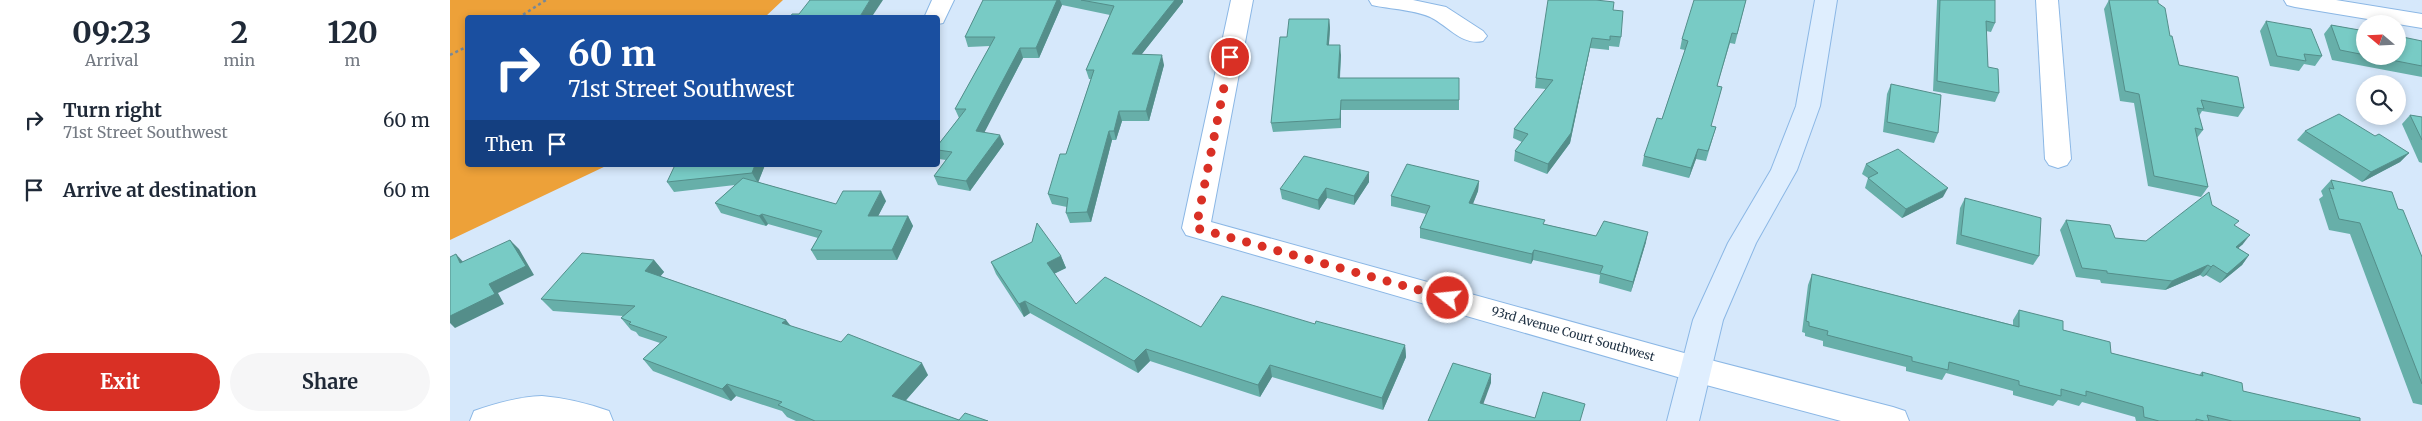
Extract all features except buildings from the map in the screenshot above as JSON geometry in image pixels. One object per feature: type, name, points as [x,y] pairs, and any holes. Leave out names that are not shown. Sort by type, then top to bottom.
[{"type":"street","points":[[936,15],[943,0]]},
{"type":"street","name":"93rd Avenue Court Southwest","points":[[1242,0],[1196,228],[1695,369],[1893,421]]},
{"type":"street","points":[[1380,0],[1438,12],[1475,36]]},
{"type":"street","points":[[1683,421],[1708,320],[1742,242],[1784,170],[1808,106],[1826,0]]},
{"type":"street","points":[[2047,0],[2058,159]]},
{"type":"street","points":[[2295,0],[2422,20]]},
{"type":"street","points":[[486,421],[529,409],[549,408],[578,414],[598,421]]},
{"type":"path","points":[[523,15],[546,0]]},
{"type":"path","points":[[450,55],[465,48]]},
{"type":"shaded area","points":[[450,0],[783,0],[767,15],[465,15],[465,167],[604,167],[450,240]]},
{"type":"route","points":[[1230,57],[1196,228],[1448,298]]}]
